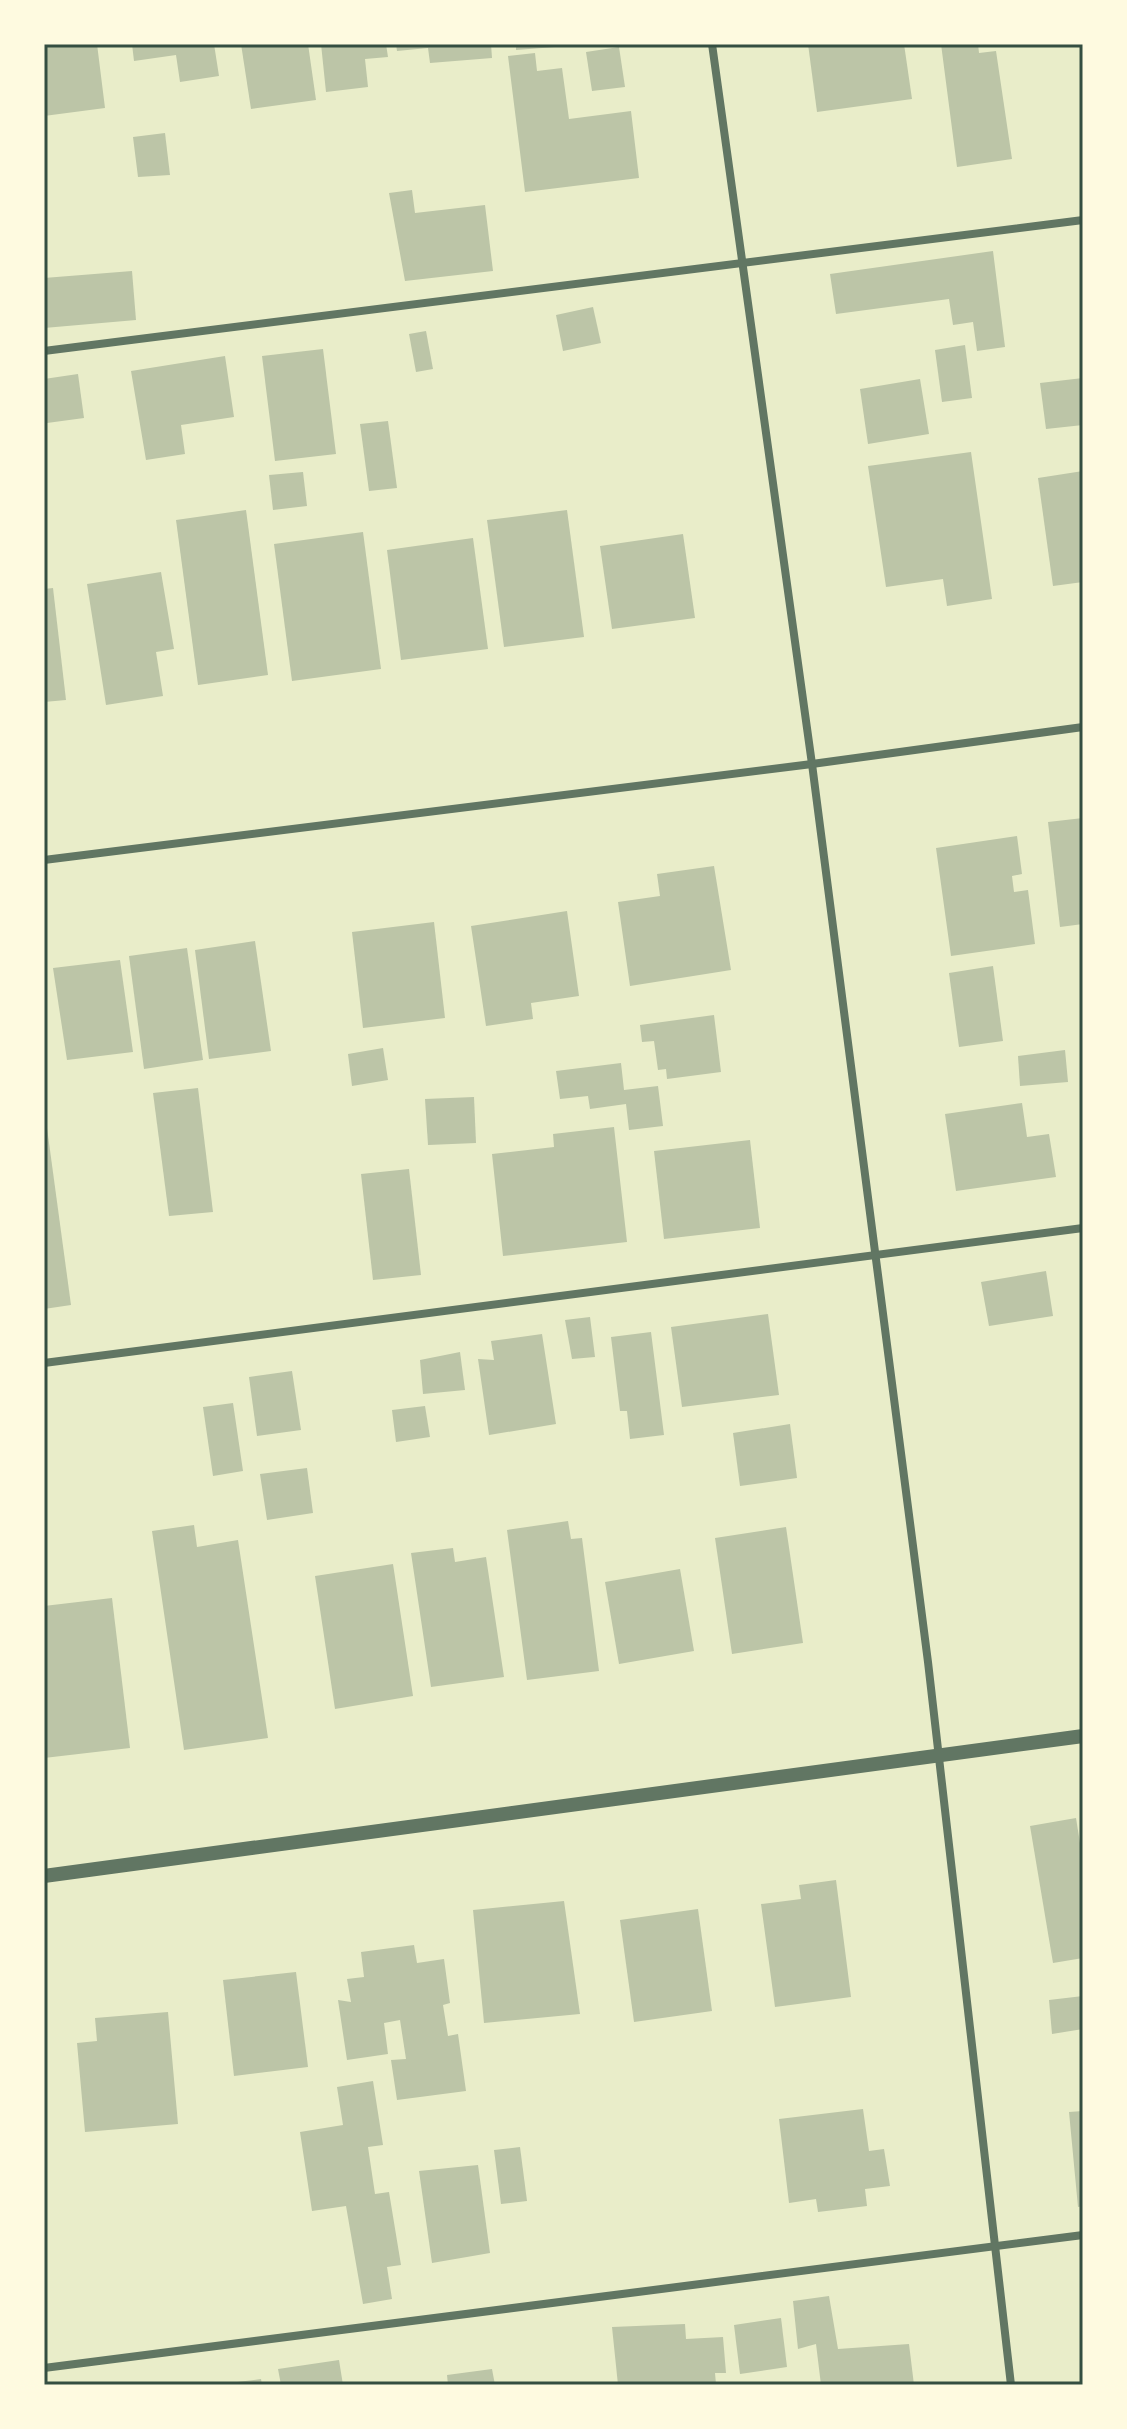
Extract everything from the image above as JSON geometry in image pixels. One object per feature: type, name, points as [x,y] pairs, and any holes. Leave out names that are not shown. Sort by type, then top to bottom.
[{"type":"street","points":[[712,44],[812,764],[940,1755],[993,2247],[1011,2385]]},
{"type":"street","points":[[44,351],[742,266],[1083,220]]},
{"type":"street","points":[[44,860],[1083,727]]},
{"type":"street","points":[[44,1363],[1083,1228]]},
{"type":"street","points":[[44,1876],[1083,1736]]},
{"type":"street","points":[[44,2368],[1083,2235]]},
{"type":"building","points":[[44,44],[97,44],[105,108],[44,116]]},
{"type":"building","points":[[132,44],[214,44],[219,76],[180,82],[176,55],[134,61]]},
{"type":"building","points":[[241,44],[308,44],[316,100],[251,109]]},
{"type":"building","points":[[321,44],[386,44],[388,57],[365,59],[368,87],[326,92]]},
{"type":"building","points":[[396,44],[491,44],[492,58],[430,63],[428,48],[397,51]]},
{"type":"building","points":[[516,44],[568,44],[568,46],[516,50]]},
{"type":"building","points":[[808,44],[904,44],[912,99],[817,112]]},
{"type":"building","points":[[941,44],[978,44],[979,53],[996,51],[1012,159],[957,167]]},
{"type":"building","points":[[619,47],[625,87],[592,91],[586,52]]},
{"type":"building","points":[[535,53],[537,71],[562,68],[569,119],[631,111],[639,178],[525,192],[508,56]]},
{"type":"building","points":[[165,133],[170,175],[138,177],[133,137]]},
{"type":"building","points":[[412,190],[415,213],[485,205],[493,271],[405,281],[389,193]]},
{"type":"building","points":[[993,251],[1005,347],[977,351],[973,322],[953,325],[949,299],[836,314],[830,274]]},
{"type":"building","points":[[132,271],[136,320],[44,328],[44,278]]},
{"type":"building","points":[[593,307],[601,343],[563,351],[556,315]]},
{"type":"building","points":[[426,331],[433,369],[416,372],[409,334]]},
{"type":"building","points":[[965,345],[972,398],[942,402],[935,350]]},
{"type":"building","points":[[323,349],[336,454],[275,461],[262,356]]},
{"type":"building","points":[[225,356],[234,417],[181,425],[185,454],[146,460],[131,371]]},
{"type":"building","points":[[78,374],[84,418],[47,423],[44,379]]},
{"type":"building","points":[[1083,378],[1083,425],[1046,429],[1040,383]]},
{"type":"building","points":[[920,379],[929,434],[868,444],[860,389]]},
{"type":"building","points":[[388,421],[397,488],[369,491],[360,424]]},
{"type":"building","points":[[971,452],[992,599],[947,606],[943,579],[886,587],[868,466]]},
{"type":"building","points":[[1083,471],[1083,582],[1053,586],[1038,478]]},
{"type":"building","points":[[303,472],[307,506],[273,510],[269,475]]},
{"type":"building","points":[[246,510],[268,675],[198,685],[176,520]]},
{"type":"building","points":[[567,510],[584,637],[504,647],[487,520]]},
{"type":"building","points":[[363,532],[381,669],[292,681],[274,544]]},
{"type":"building","points":[[683,534],[695,618],[612,629],[600,546]]},
{"type":"building","points":[[473,538],[488,649],[401,660],[387,550]]},
{"type":"building","points":[[161,572],[174,649],[156,652],[163,696],[106,705],[87,584]]},
{"type":"building","points":[[53,588],[66,700],[44,702],[44,589]]},
{"type":"building","points":[[1083,818],[1083,924],[1060,927],[1048,822]]},
{"type":"building","points":[[1017,836],[1022,874],[1012,876],[1014,892],[1028,890],[1035,944],[951,956],[936,848]]},
{"type":"building","points":[[714,866],[731,970],[630,986],[618,902],[660,896],[657,874]]},
{"type":"building","points":[[567,911],[579,996],[531,1003],[533,1019],[486,1026],[471,926]]},
{"type":"building","points":[[434,922],[445,1018],[363,1028],[352,932]]},
{"type":"building","points":[[255,941],[271,1051],[209,1059],[195,950]]},
{"type":"building","points":[[187,948],[203,1060],[144,1069],[129,956]]},
{"type":"building","points":[[120,960],[133,1052],[67,1060],[53,968]]},
{"type":"building","points":[[993,966],[1003,1041],[959,1047],[949,973]]},
{"type":"building","points":[[714,1015],[721,1072],[667,1079],[666,1069],[658,1070],[654,1041],[642,1042],[640,1025]]},
{"type":"building","points":[[383,1048],[388,1080],[352,1086],[348,1054]]},
{"type":"building","points":[[1065,1050],[1068,1082],[1020,1086],[1018,1056]]},
{"type":"building","points":[[621,1063],[624,1090],[658,1086],[663,1126],[629,1130],[626,1104],[590,1109],[588,1096],[560,1099],[556,1071]]},
{"type":"building","points":[[198,1088],[213,1212],[169,1216],[153,1093]]},
{"type":"building","points":[[474,1097],[476,1143],[428,1145],[425,1099]]},
{"type":"building","points":[[1022,1103],[1027,1137],[1049,1134],[1056,1177],[956,1191],[945,1114]]},
{"type":"building","points":[[44,1106],[71,1305],[44,1309]]},
{"type":"building","points":[[614,1127],[627,1242],[503,1256],[492,1154],[554,1147],[553,1134]]},
{"type":"building","points":[[750,1140],[760,1228],[664,1239],[654,1151]]},
{"type":"building","points":[[409,1169],[421,1275],[373,1280],[361,1174]]},
{"type":"building","points":[[1046,1271],[1053,1316],[989,1326],[981,1282]]},
{"type":"building","points":[[768,1314],[779,1395],[682,1407],[671,1327]]},
{"type":"building","points":[[590,1317],[595,1357],[572,1359],[565,1320]]},
{"type":"building","points":[[651,1332],[664,1435],[630,1439],[627,1411],[620,1411],[611,1337]]},
{"type":"building","points":[[542,1334],[556,1424],[489,1435],[478,1359],[494,1360],[491,1341]]},
{"type":"building","points":[[460,1352],[465,1390],[423,1394],[420,1360]]},
{"type":"building","points":[[292,1371],[301,1430],[257,1436],[249,1377]]},
{"type":"building","points":[[233,1403],[243,1471],[213,1476],[203,1407]]},
{"type":"building","points":[[425,1406],[430,1437],[396,1442],[392,1410]]},
{"type":"building","points":[[790,1424],[797,1478],[740,1486],[733,1433]]},
{"type":"building","points":[[307,1468],[313,1513],[267,1520],[260,1474]]},
{"type":"building","points":[[568,1521],[571,1539],[582,1538],[599,1671],[527,1680],[507,1530]]},
{"type":"building","points":[[194,1525],[197,1547],[238,1540],[268,1738],[184,1750],[152,1531]]},
{"type":"building","points":[[786,1527],[803,1643],[732,1654],[715,1538]]},
{"type":"building","points":[[453,1548],[455,1562],[486,1557],[504,1677],[431,1687],[411,1553]]},
{"type":"building","points":[[393,1564],[413,1696],[335,1709],[315,1576]]},
{"type":"building","points":[[680,1569],[694,1651],[619,1664],[605,1582]]},
{"type":"building","points":[[112,1598],[130,1748],[44,1758],[44,1606]]},
{"type":"building","points":[[1076,1818],[1083,1862],[1083,1958],[1053,1963],[1030,1826]]},
{"type":"building","points":[[836,1880],[851,1997],[775,2007],[761,1904],[801,1899],[799,1885]]},
{"type":"building","points":[[564,1901],[580,2014],[484,2023],[473,1910]]},
{"type":"building","points":[[698,1909],[712,2011],[634,2022],[620,1920]]},
{"type":"building","points":[[414,1945],[417,1963],[444,1959],[450,2003],[443,2005],[448,2036],[458,2034],[466,2091],[397,2100],[391,2060],[406,2059],[400,2020],[384,2023],[388,2054],[347,2060],[338,2000],[351,2002],[347,1979],[364,1977],[361,1952]]},
{"type":"building","points":[[296,1972],[308,2067],[234,2076],[223,1980]]},
{"type":"building","points":[[1083,1996],[1083,2029],[1052,2034],[1049,2000]]},
{"type":"building","points":[[168,2012],[178,2124],[85,2132],[77,2043],[97,2041],[95,2018]]},
{"type":"building","points":[[373,2081],[383,2145],[368,2147],[375,2194],[389,2192],[401,2265],[387,2267],[392,2299],[363,2304],[346,2206],[312,2211],[300,2132],[343,2125],[337,2087]]},
{"type":"building","points":[[863,2109],[869,2151],[884,2149],[890,2186],[865,2189],[867,2206],[818,2212],[816,2199],[789,2203],[779,2119]]},
{"type":"building","points":[[1083,2111],[1083,2206],[1078,2207],[1069,2112]]},
{"type":"building","points":[[520,2147],[527,2201],[501,2204],[494,2150]]},
{"type":"building","points":[[478,2165],[490,2253],[432,2263],[419,2171]]},
{"type":"building","points":[[829,2296],[838,2349],[909,2344],[914,2385],[821,2385],[816,2344],[798,2349],[793,2301]]},
{"type":"building","points":[[781,2318],[787,2367],[740,2374],[734,2325]]},
{"type":"building","points":[[685,2324],[686,2339],[723,2337],[726,2373],[715,2373],[716,2384],[618,2385],[612,2327]]},
{"type":"building","points":[[339,2360],[343,2385],[281,2385],[278,2369]]},
{"type":"building","points":[[492,2369],[495,2385],[448,2385],[447,2375]]},
{"type":"building","points":[[261,2379],[262,2385],[229,2385],[229,2383]]}]
